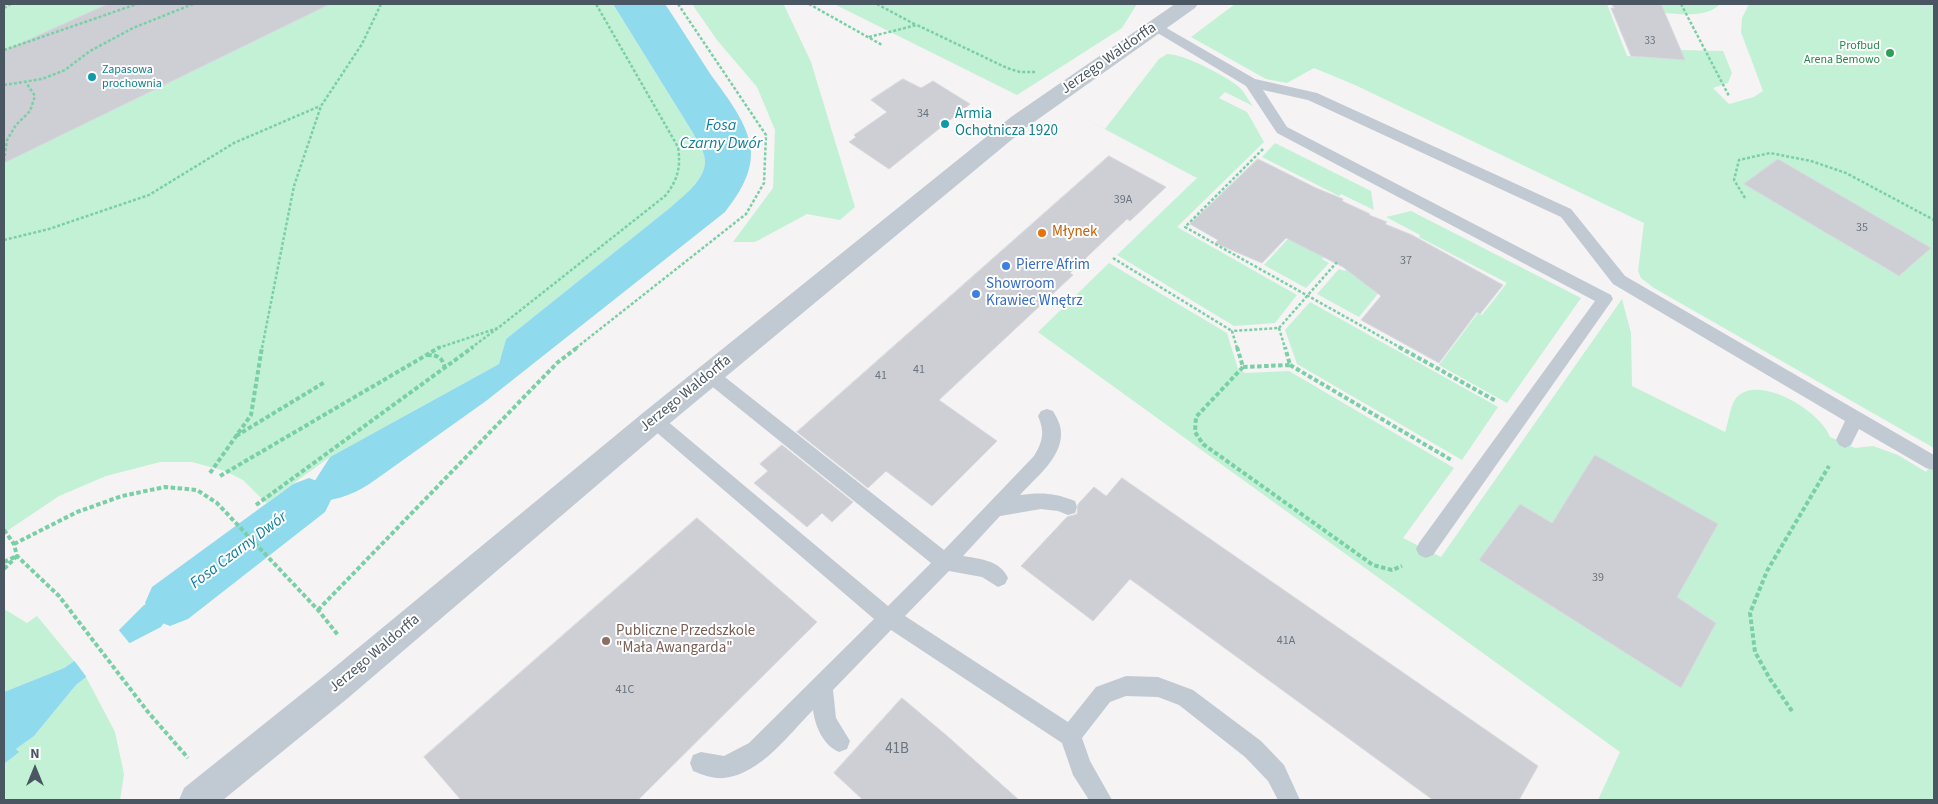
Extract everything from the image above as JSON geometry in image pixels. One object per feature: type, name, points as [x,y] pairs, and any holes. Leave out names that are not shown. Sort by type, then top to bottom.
[{"type":"street","name":"Jerzego Waldorffa","points":[[205,793],[654,420],[1018,122],[1188,4]]},
{"type":"lane","points":[[1156,26],[1251,84],[1312,96],[1566,213],[1619,280],[1932,463]]},
{"type":"lane","points":[[1251,84],[1282,130],[1605,299],[1426,549]]},
{"type":"lane","points":[[710,375],[944,562],[986,569],[998,578]]},
{"type":"lane","points":[[701,763],[714,768],[731,767],[757,751],[822,686],[1040,461],[1052,442],[1053,427],[1047,416]]},
{"type":"lane","points":[[1845,440],[1856,417]]},
{"type":"lane","points":[[654,420],[873,608],[1070,736],[1081,767],[1101,800]]},
{"type":"lane","points":[[995,509],[1042,501],[1059,502],[1068,506]]},
{"type":"lane","points":[[822,686],[823,714],[828,728],[838,740]]},
{"type":"lane","points":[[1070,736],[1103,694],[1126,686],[1158,687],[1186,697],[1253,749],[1276,773],[1289,800]]},
{"type":"path","points":[[4,8],[11,4]]},
{"type":"path","points":[[4,50],[137,4]]},
{"type":"path","points":[[4,85],[42,78],[65,70],[90,50],[133,28],[193,4]]},
{"type":"path","points":[[210,473],[250,414],[294,186],[321,106],[362,44],[381,4]]},
{"type":"path","points":[[256,504],[445,369],[665,196],[677,181],[681,165],[678,147],[596,4]]},
{"type":"path","points":[[809,4],[882,45]]},
{"type":"path","points":[[877,4],[1007,68],[1020,72],[1038,72],[1054,75],[1070,86]]},
{"type":"path","points":[[1681,4],[1729,96]]},
{"type":"path","points":[[318,610],[557,363],[746,214],[764,183],[766,135],[679,5]]},
{"type":"path","points":[[869,37],[917,25]]},
{"type":"path","points":[[4,161],[7,140],[30,110],[35,96],[25,81]]},
{"type":"path","points":[[4,240],[49,229],[149,195],[234,143],[321,106]]},
{"type":"path","points":[[1264,148],[1185,227],[1521,416]]},
{"type":"path","points":[[1745,198],[1734,180],[1739,160],[1770,153],[1811,161],[1846,173],[1934,220]]},
{"type":"path","points":[[1114,258],[1232,332],[1279,328],[1337,262]]},
{"type":"path","points":[[220,476],[441,346],[498,328]]},
{"type":"path","points":[[1279,328],[1290,365]]},
{"type":"path","points":[[1232,332],[1243,368]]},
{"type":"path","points":[[427,355],[436,355],[443,360],[445,369]]},
{"type":"path","points":[[1426,549],[1413,562],[1392,570],[1373,565],[1203,444],[1195,432],[1196,417],[1243,368],[1290,365],[1478,476]]},
{"type":"path","points":[[234,437],[325,382]]},
{"type":"path","points":[[1792,711],[1770,679],[1755,652],[1750,613],[1767,571],[1845,440]]},
{"type":"path","points":[[14,544],[77,512],[122,496],[165,487],[197,490],[217,503],[318,610],[362,664]]},
{"type":"path","points":[[4,530],[14,544],[17,556],[59,596],[148,712],[205,793]]},
{"type":"path","points":[[4,562],[17,556]]},
{"type":"path","points":[[4,569],[17,556]]},
{"type":"green space","points":[[4,4],[613,4],[693,133],[704,155],[705,163],[700,178],[671,207],[506,339],[499,364],[330,457],[266,503],[243,480],[225,471],[192,462],[160,462],[106,476],[59,496],[4,533]]},
{"type":"green space","points":[[692,4],[788,4],[784,5],[811,62],[855,207],[840,220],[807,214],[755,242],[733,242],[773,188],[775,130],[757,87],[717,40]]},
{"type":"green space","points":[[834,4],[1137,4],[1122,28],[1017,95]]},
{"type":"green space","points":[[1235,4],[1607,4],[1627,56],[1685,60],[1680,50],[1723,51],[1732,73],[1728,83],[1713,88],[1729,104],[1754,97],[1763,91],[1741,32],[1742,18],[1749,4],[1934,4],[1934,448],[1654,288],[1641,278],[1638,271],[1644,223],[1355,85],[1314,68],[1287,83],[1266,79],[1191,37]],"holes":[[[1778,159],[1931,248],[1899,276],[1845,244],[1799,213],[1796,215],[1745,184]]]},
{"type":"green space","points":[[1660,4],[1720,4],[1708,11],[1686,14],[1664,13]]},
{"type":"green space","points":[[1167,54],[1184,58],[1225,77],[1241,89],[1253,106],[1225,92],[1219,98],[1247,112],[1264,142],[1177,227],[1297,295],[1275,323],[1234,326],[1117,255],[1197,178],[1080,116],[1105,129],[1159,59]]},
{"type":"green space","points":[[1275,143],[1371,191],[1374,210],[1341,194],[1339,196],[1262,157]]},
{"type":"green space","points":[[1411,211],[1581,298],[1507,403],[1439,365],[1478,313],[1482,315],[1507,283],[1419,237],[1420,235],[1386,217]]},
{"type":"green space","points":[[1297,229],[1330,250],[1322,259],[1329,263],[1306,288],[1264,265]]},
{"type":"green space","points":[[1109,263],[1227,333],[1238,369],[1245,373],[1289,371],[1454,468],[1403,538],[1441,557],[1622,299],[1631,333],[1632,386],[1725,432],[1731,408],[1738,396],[1748,391],[1761,390],[1775,393],[1790,399],[1815,417],[1830,437],[1855,448],[1873,446],[1898,455],[1926,472],[1934,460],[1934,800],[1598,800],[1620,752],[1038,332]],"holes":[[[1596,456],[1677,597],[1716,623],[1681,688],[1479,560],[1520,504],[1552,523]]]},
{"type":"green space","points":[[1352,263],[1390,279],[1359,317],[1317,294],[1339,269],[1345,271]]},
{"type":"green space","points":[[1310,302],[1498,407],[1462,460],[1297,364],[1285,330]]},
{"type":"green space","points":[[4,609],[27,623],[37,616],[74,661],[64,668],[4,692]]},
{"type":"green space","points":[[86,677],[115,732],[124,774],[120,800],[4,800],[4,764],[18,752],[16,749],[34,736],[76,685]]},
{"type":"water","name":"Fosa Czarny Dwór","points":[[613,4],[665,4],[671,12],[736,110],[746,131],[751,153],[749,170],[739,192],[725,212],[486,401],[361,489],[336,499],[311,501],[308,495],[309,490],[330,457],[499,364],[506,339],[671,207],[700,178],[705,163],[702,149]]},
{"type":"water","name":"Fosa Czarny Dwór","points":[[161,600],[170,603],[170,613],[161,627],[128,644],[76,685],[34,736],[16,749],[19,752],[4,764],[4,692],[64,668],[118,631],[144,605]]},
{"type":"pier","points":[[117,628],[131,645],[88,679],[73,659]]},
{"type":"building","name":"Zapasowa prochownia","points":[[108,4],[330,4],[4,163],[4,51]]},
{"type":"building","points":[[1612,4],[1661,4],[1685,60],[1631,56],[1611,8],[1614,8]]},
{"type":"building","points":[[903,79],[921,88],[933,81],[970,104],[889,169],[849,142],[856,137],[854,135],[887,112],[871,100]]},
{"type":"building","points":[[1109,156],[1166,187],[1130,221],[1127,219],[1070,273],[1073,275],[939,400],[997,441],[932,506],[886,471],[868,488],[797,432]]},
{"type":"building","points":[[1258,159],[1316,188],[1343,199],[1342,201],[1387,222],[1385,224],[1412,235],[1503,285],[1480,314],[1477,312],[1439,363],[1361,320],[1381,296],[1343,267],[1286,238],[1262,263],[1215,243],[1218,240],[1190,224]]},
{"type":"building","points":[[1778,159],[1931,248],[1899,276],[1744,184]]},
{"type":"building","points":[[782,445],[853,502],[832,522],[822,513],[807,527],[754,483],[768,471],[760,464]]},
{"type":"building","points":[[1595,455],[1718,524],[1677,597],[1716,623],[1681,688],[1479,560],[1520,504],[1552,523]]},
{"type":"building","points":[[1122,478],[1538,766],[1519,800],[1433,800],[1130,579],[1093,621],[1021,566],[1067,517],[1077,514],[1078,504],[1094,487],[1106,496]]},
{"type":"building","points":[[697,518],[817,622],[638,800],[461,800],[424,757]]},
{"type":"building","points":[[902,698],[1019,800],[863,800],[834,773]]},
{"type":"waterway","name":"Fosa Czarny Dwór","points":[[170,603],[309,498]]},
{"type":"place","name":"Profbud Arena Bemowo","points":[[1890,53]]},
{"type":"place","name":"Zapasowa prochownia","points":[[92,77]]},
{"type":"place","name":"Armia Ochotnicza 1920","points":[[945,124]]},
{"type":"place","name":"Młynek","points":[[1042,233]]},
{"type":"place","name":"Pierre Afrim","points":[[1006,266]]},
{"type":"place","name":"Showroom Krawiec Wnętrz","points":[[976,294]]},
{"type":"place","name":"Publiczne Przedszkole \"Mała Awangarda\"","points":[[606,641]]}]
